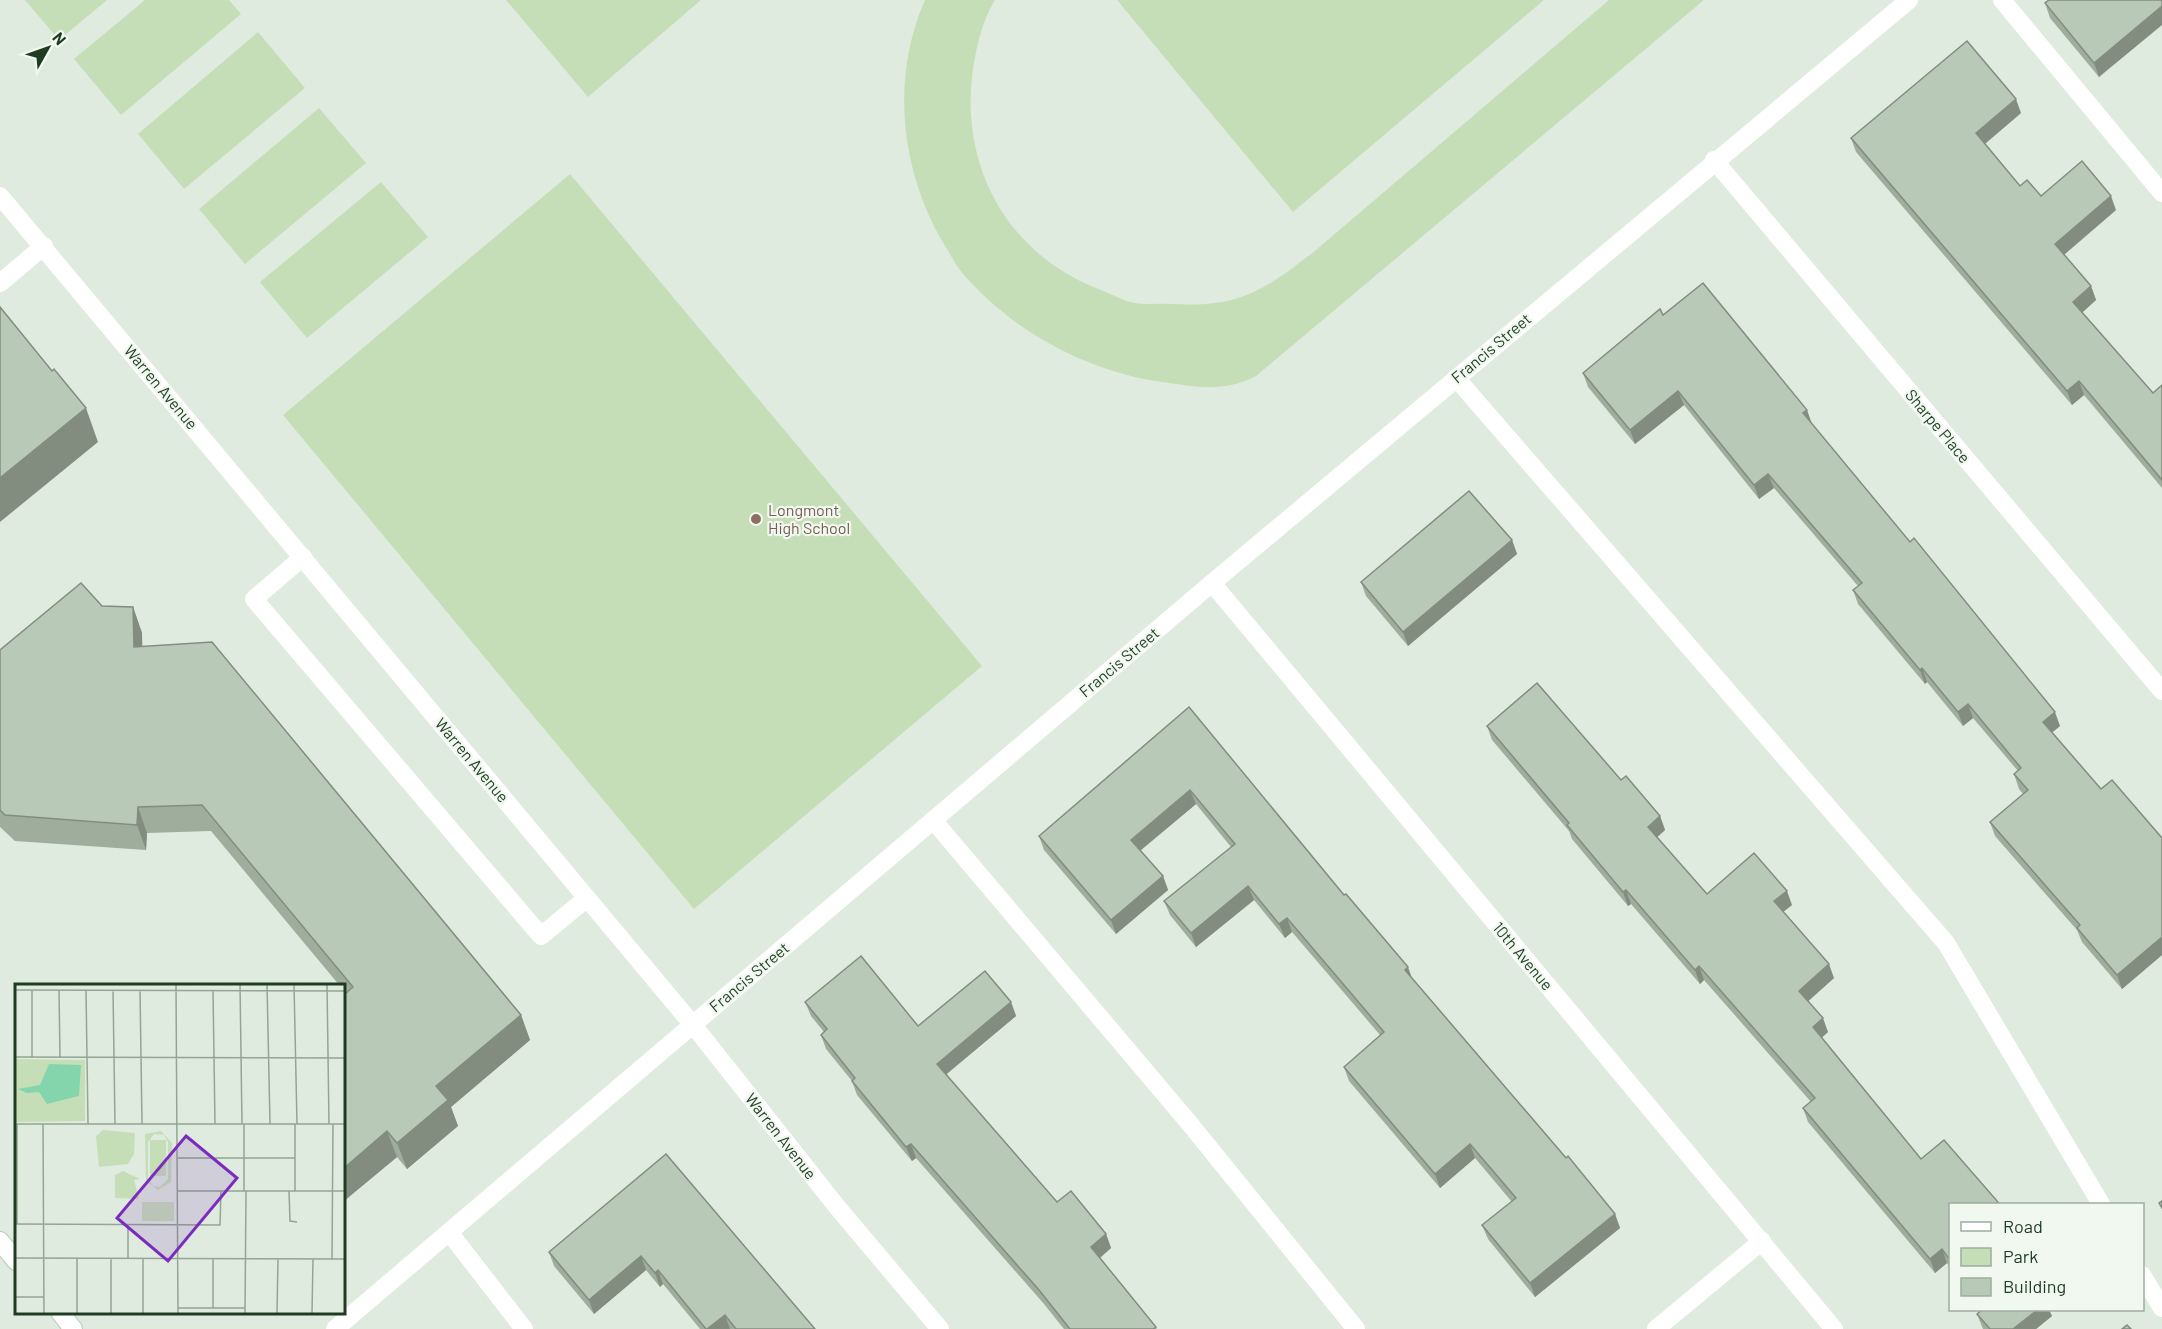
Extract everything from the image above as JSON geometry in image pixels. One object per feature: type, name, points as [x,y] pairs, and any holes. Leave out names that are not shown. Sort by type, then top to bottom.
[{"type":"street","name":"Francis Street","points":[[335,1329],[1714,160],[1909,0]]},
{"type":"street","points":[[2002,0],[2162,193]]},
{"type":"street","name":"Sharpe Place","points":[[1714,160],[2162,691]]},
{"type":"street","name":"Warren Avenue","points":[[0,196],[693,1025],[838,1208],[940,1329]]},
{"type":"street","points":[[0,283],[44,246]]},
{"type":"street","points":[[1456,378],[1946,943],[2100,1203]]},
{"type":"street","points":[[303,556],[254,599],[541,936],[587,898]]},
{"type":"street","name":"10th Avenue","points":[[1212,584],[1834,1329]]},
{"type":"street","points":[[933,820],[1190,1124],[1356,1329]]},
{"type":"street","points":[[449,1232],[524,1329]]},
{"type":"street","points":[[0,1241],[15,1259]]},
{"type":"street","points":[[1656,1329],[1762,1241]]},
{"type":"street","points":[[2144,1278],[2162,1308]]},
{"type":"street","points":[[62,1314],[73,1329]]},
{"type":"green space","points":[[25,0],[107,0],[59,40]]},
{"type":"green space","points":[[145,0],[229,0],[241,14],[121,115],[74,59]]},
{"type":"green space","points":[[506,0],[701,0],[588,97]]},
{"type":"green space","points":[[925,0],[995,0],[983,25],[973,69],[971,105],[974,140],[983,173],[997,203],[1016,231],[1040,254],[1068,274],[1118,297],[1139,304],[1187,304],[1235,299],[1267,285],[1287,272],[1316,250],[1609,0],[1704,0],[1256,376],[1231,385],[1206,387],[1155,381],[1128,375],[1076,357],[1027,330],[1004,313],[983,295],[958,268],[929,216],[918,187],[905,125],[904,93],[907,61],[914,30]]},
{"type":"green space","points":[[1117,0],[1544,0],[1293,212]]},
{"type":"green space","points":[[258,32],[305,88],[184,189],[138,134]]},
{"type":"green space","points":[[319,108],[366,163],[245,264],[199,209]]},
{"type":"green space","points":[[570,174],[982,666],[694,909],[283,415]]},
{"type":"green space","points":[[381,182],[428,237],[307,338],[260,282]]},
{"type":"building","points":[[2049,0],[2162,0],[2162,6],[2094,63],[2045,3]]},
{"type":"building","points":[[1967,41],[2016,99],[1976,133],[2020,186],[2027,180],[2041,196],[2082,161],[2111,196],[2055,244],[2091,286],[2073,302],[2153,393],[2162,385],[2162,480],[2079,381],[2067,391],[1851,138]]},
{"type":"building","points":[[1703,283],[1807,410],[1803,413],[1910,542],[1914,538],[2055,712],[2043,722],[2101,789],[2112,780],[2162,838],[2162,937],[2117,975],[2077,928],[2080,925],[1990,822],[2028,790],[2014,774],[2021,768],[1968,704],[1958,712],[1922,668],[1920,670],[1853,590],[1862,583],[1768,474],[1754,485],[1678,391],[1630,430],[1583,373],[1660,309],[1663,315]]},
{"type":"building","points":[[0,307],[52,371],[54,369],[86,408],[0,478]]},
{"type":"building","points":[[1469,491],[1512,540],[1403,632],[1361,582]]},
{"type":"building","points":[[81,583],[102,606],[133,607],[134,647],[212,642],[521,1015],[436,1086],[448,1100],[397,1143],[387,1131],[345,1167],[345,994],[353,987],[202,805],[138,807],[137,825],[5,815],[0,810],[0,650]]},
{"type":"building","points":[[1537,683],[1621,780],[1626,776],[1660,816],[1648,827],[1707,894],[1754,853],[1787,891],[1774,901],[1829,964],[1799,991],[1823,1018],[1813,1027],[1921,1159],[1944,1140],[1998,1202],[1949,1203],[1949,1259],[1942,1249],[1930,1259],[1803,1108],[1815,1098],[1699,966],[1695,970],[1626,890],[1623,892],[1567,825],[1569,823],[1487,726]]},
{"type":"building","points":[[1189,707],[1344,895],[1346,894],[1408,967],[1405,970],[1566,1158],[1568,1156],[1615,1214],[1530,1283],[1482,1225],[1516,1198],[1470,1144],[1435,1174],[1344,1067],[1384,1032],[1287,918],[1279,924],[1248,886],[1191,933],[1164,901],[1235,844],[1190,790],[1131,840],[1163,876],[1111,920],[1039,836]]},
{"type":"building","points":[[861,956],[918,1026],[985,971],[1011,1002],[937,1064],[1057,1202],[1071,1191],[1106,1234],[1091,1247],[1156,1327],[1153,1329],[1070,1329],[1039,1290],[911,1144],[906,1147],[852,1081],[855,1078],[821,1035],[827,1029],[805,1002]]},
{"type":"building","points":[[666,1154],[815,1329],[736,1329],[725,1315],[706,1329],[658,1270],[655,1273],[641,1256],[589,1300],[549,1252]]},
{"type":"building","points":[[1981,1311],[2036,1311],[2013,1329],[1990,1329],[1977,1314]]},
{"type":"place","name":"Longmont High School","points":[[756,519]]}]
